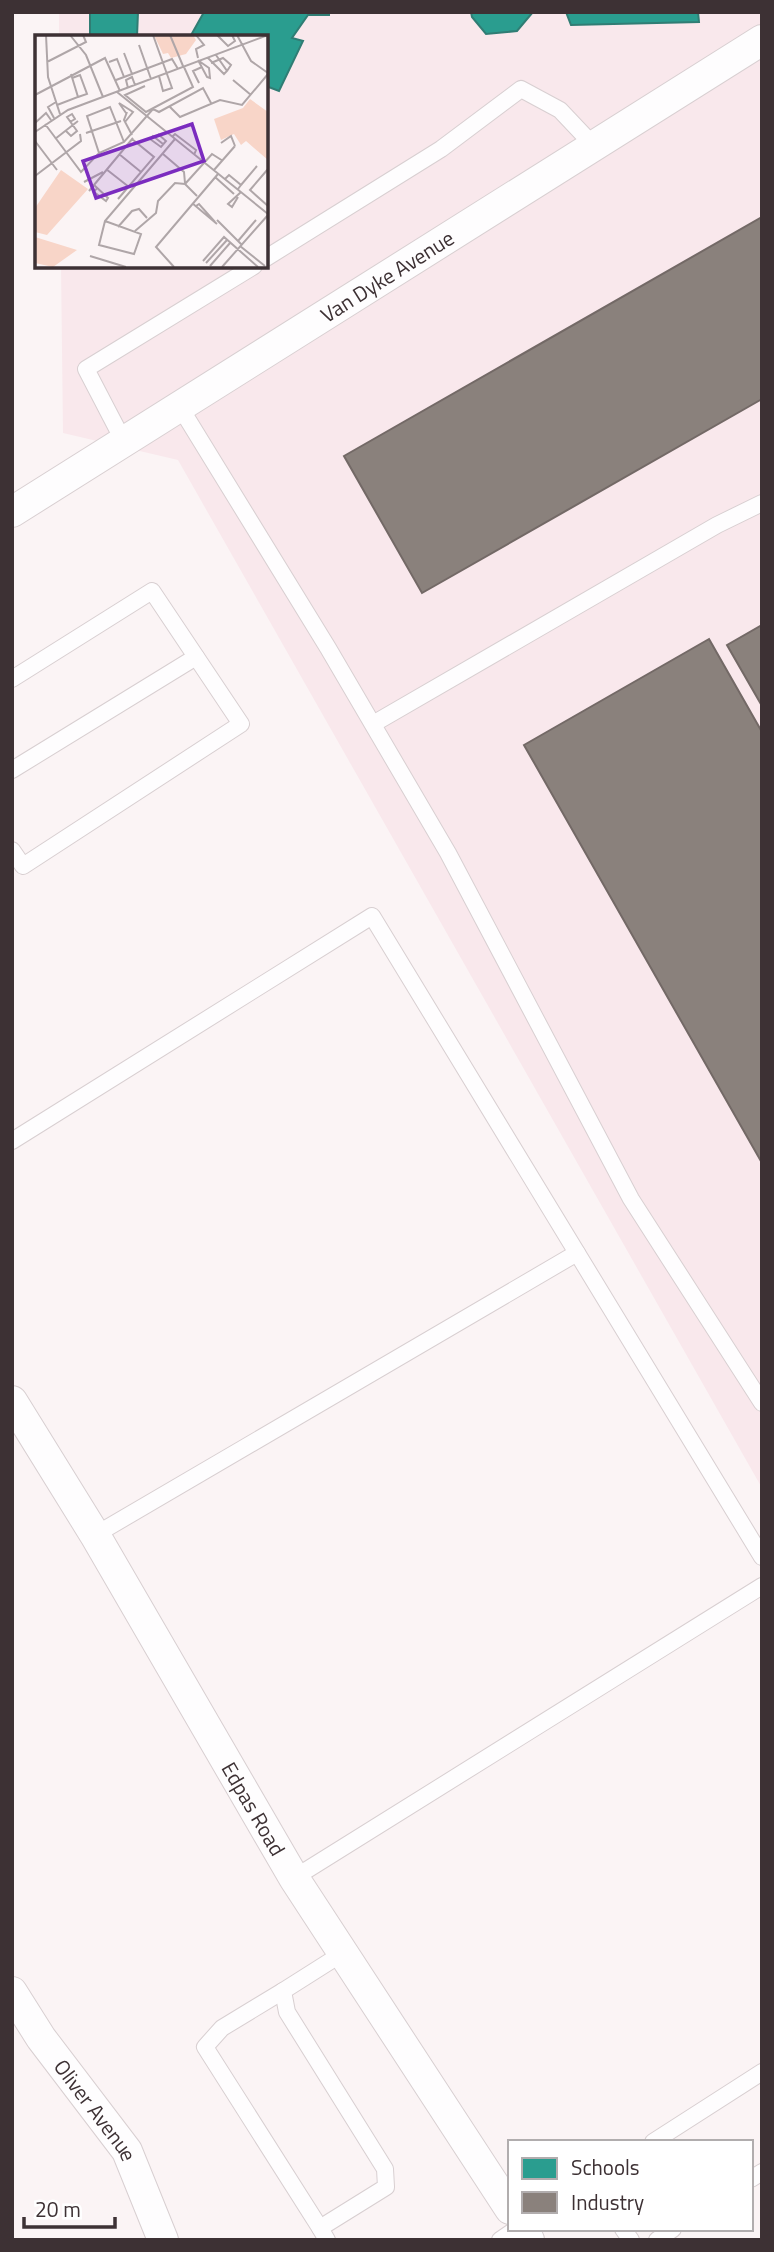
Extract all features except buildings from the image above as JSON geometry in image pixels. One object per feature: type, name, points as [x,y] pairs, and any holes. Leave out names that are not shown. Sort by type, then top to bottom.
[{"type":"street","name":"Van Dyke Avenue","points":[[12,512],[762,40]]},
{"type":"street","name":"Edpas Road","points":[[12,1401],[95,1535],[294,1878],[508,2206]]},
{"type":"street","name":"Oliver Avenue","points":[[12,1992],[41,2038],[127,2151],[163,2240]]},
{"type":"lane","points":[[268,257],[441,149],[520,89],[560,110],[594,146]]},
{"type":"lane","points":[[124,442],[86,369],[251,268]]},
{"type":"lane","points":[[180,407],[373,724],[454,864],[631,1199],[762,1403]]},
{"type":"lane","points":[[373,724],[718,525],[762,503]]},
{"type":"lane","points":[[12,679],[152,591],[241,724],[23,866],[12,850]]},
{"type":"lane","points":[[12,770],[196,657]]},
{"type":"lane","points":[[12,1141],[372,916],[762,1557]]},
{"type":"lane","points":[[95,1535],[577,1253]]},
{"type":"lane","points":[[294,1878],[762,1586]]},
{"type":"lane","points":[[283,1991],[287,2012],[385,2169],[386,2187],[324,2234],[205,2047],[222,2028],[343,1953]]},
{"type":"lane","points":[[656,2140],[762,2072]]},
{"type":"shaded area","points":[[59,12],[762,12],[762,1488],[178,460],[63,433],[61,268],[268,268],[268,35],[59,35]]}]
